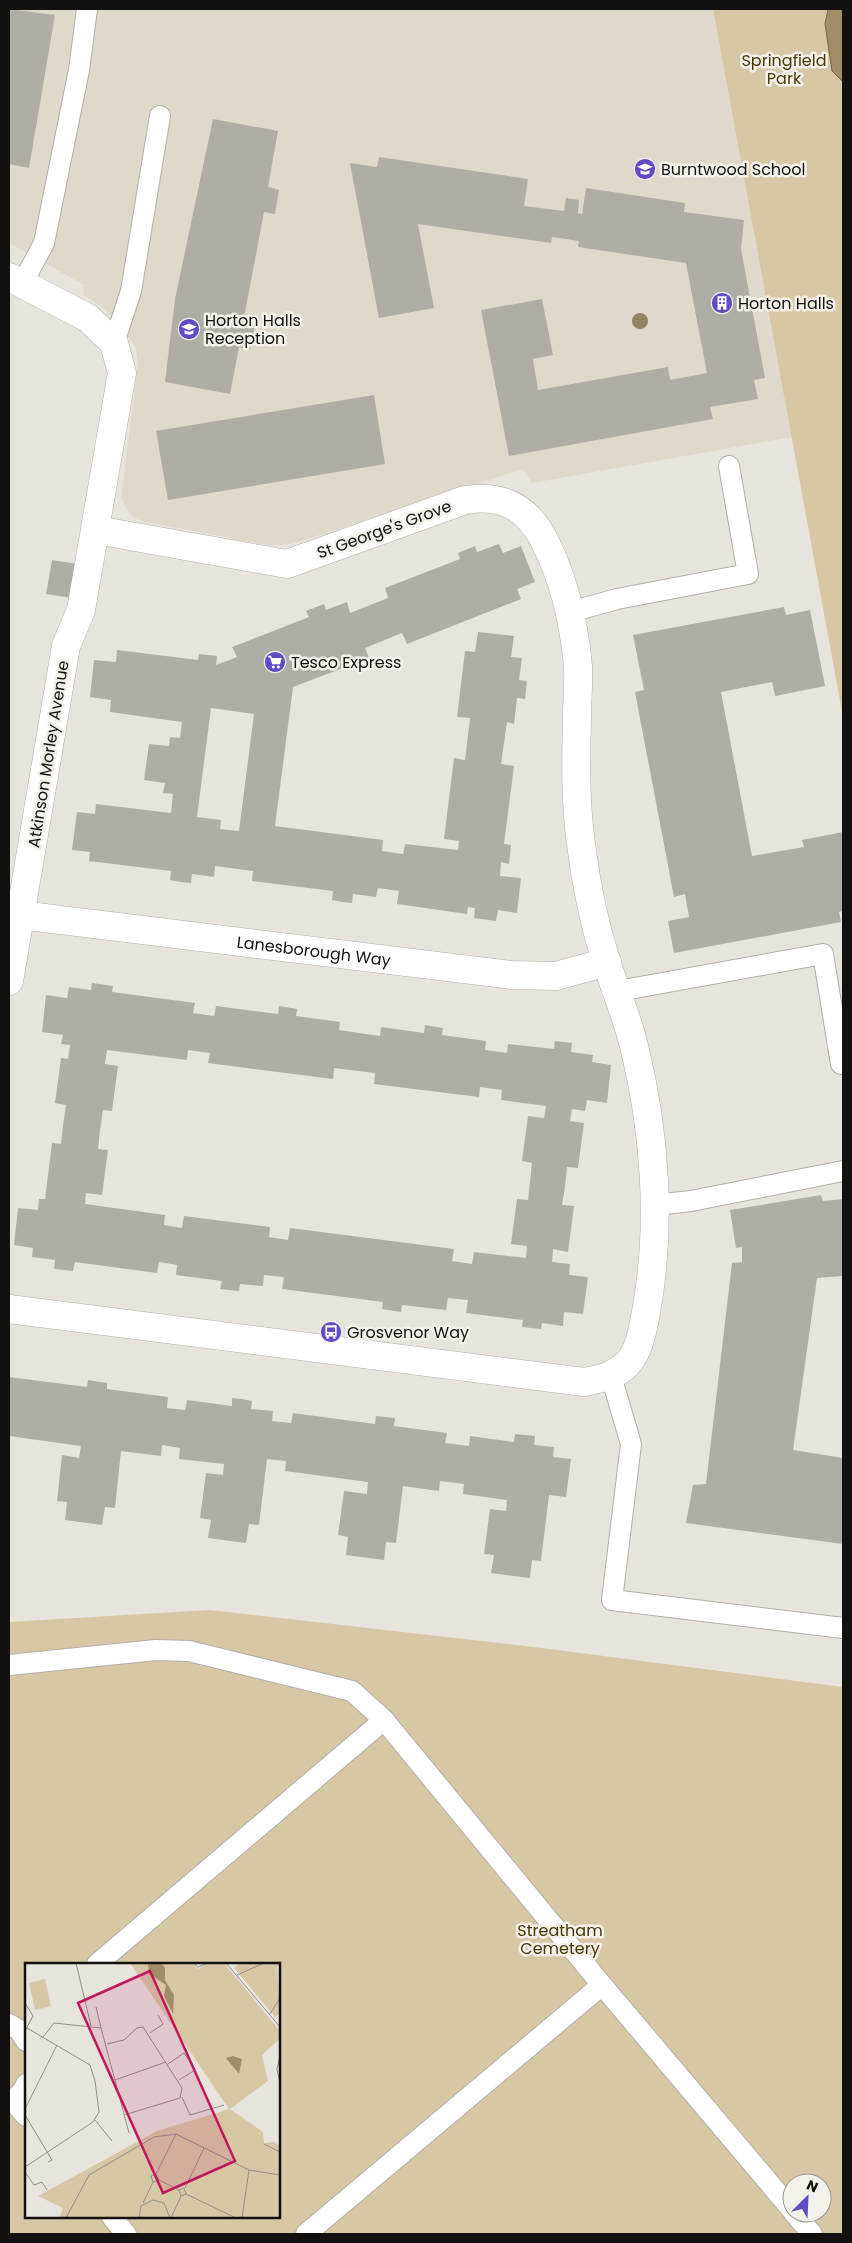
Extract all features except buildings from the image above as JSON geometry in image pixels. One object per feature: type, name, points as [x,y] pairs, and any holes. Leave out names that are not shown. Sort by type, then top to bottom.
[{"type":"street","points":[[15,280],[88,318],[114,343],[122,373],[96,530]]},
{"type":"street","name":"St George's Grove","points":[[96,530],[287,564],[465,500],[480,497],[494,499],[509,503],[524,512],[533,521],[546,543],[570,612],[578,667],[576,785],[580,842],[590,901],[606,962]]},
{"type":"street","name":"Atkinson Morley Avenue","points":[[9,981],[66,646],[81,610],[96,530]]},
{"type":"street","name":"Lanesborough Way","points":[[20,915],[512,975],[556,976],[606,962]]},
{"type":"street","points":[[9,1309],[584,1382],[611,1376],[630,1361],[642,1333],[649,1295],[655,1204],[647,1113],[634,1046],[618,992],[606,962]]},
{"type":"lane","points":[[15,280],[44,243],[79,70],[87,9]]},
{"type":"lane","points":[[114,343],[131,291],[160,116]]},
{"type":"lane","points":[[570,612],[617,599],[748,574],[730,466]]},
{"type":"lane","points":[[618,992],[823,954],[841,1064]]},
{"type":"lane","points":[[655,1204],[691,1201],[843,1171]]},
{"type":"lane","points":[[611,1376],[631,1444],[612,1600],[843,1628]]},
{"type":"lane","points":[[9,1665],[156,1650],[189,1652],[352,1691],[384,1720],[602,1985],[782,2199]]},
{"type":"lane","points":[[98,1963],[384,1720]]},
{"type":"lane","points":[[306,2234],[602,1985]]},
{"type":"lane","points":[[25,2086],[11,2102],[25,2115]]},
{"type":"lane","points":[[113,2218],[126,2234]]},
{"type":"lane","points":[[802,2223],[812,2234]]},
{"type":"shaded area","points":[[9,9],[713,9],[792,437],[532,483],[523,469],[295,543],[281,545],[266,545],[141,521],[133,517],[121,498],[138,364],[136,348],[116,320],[100,305],[83,295],[84,285],[9,243]]},
{"type":"shaded area","points":[[828,9],[843,9],[843,82],[832,71],[825,24]]},
{"type":"green space","name":"Springfield Park","points":[[713,9],[843,9],[843,717]]},
{"type":"green space","name":"Streatham Cemetery","points":[[209,1610],[534,1647],[843,1687],[843,2234],[9,2234],[9,1622]]},
{"type":"place","name":"Burntwood School","points":[[645,169]]},
{"type":"place","name":"Horton Halls","points":[[722,303]]},
{"type":"place","name":"Horton Halls Reception","points":[[189,329]]},
{"type":"place","name":"Tesco Express","points":[[275,662]]},
{"type":"place","name":"Grosvenor Way","points":[[331,1332]]}]
